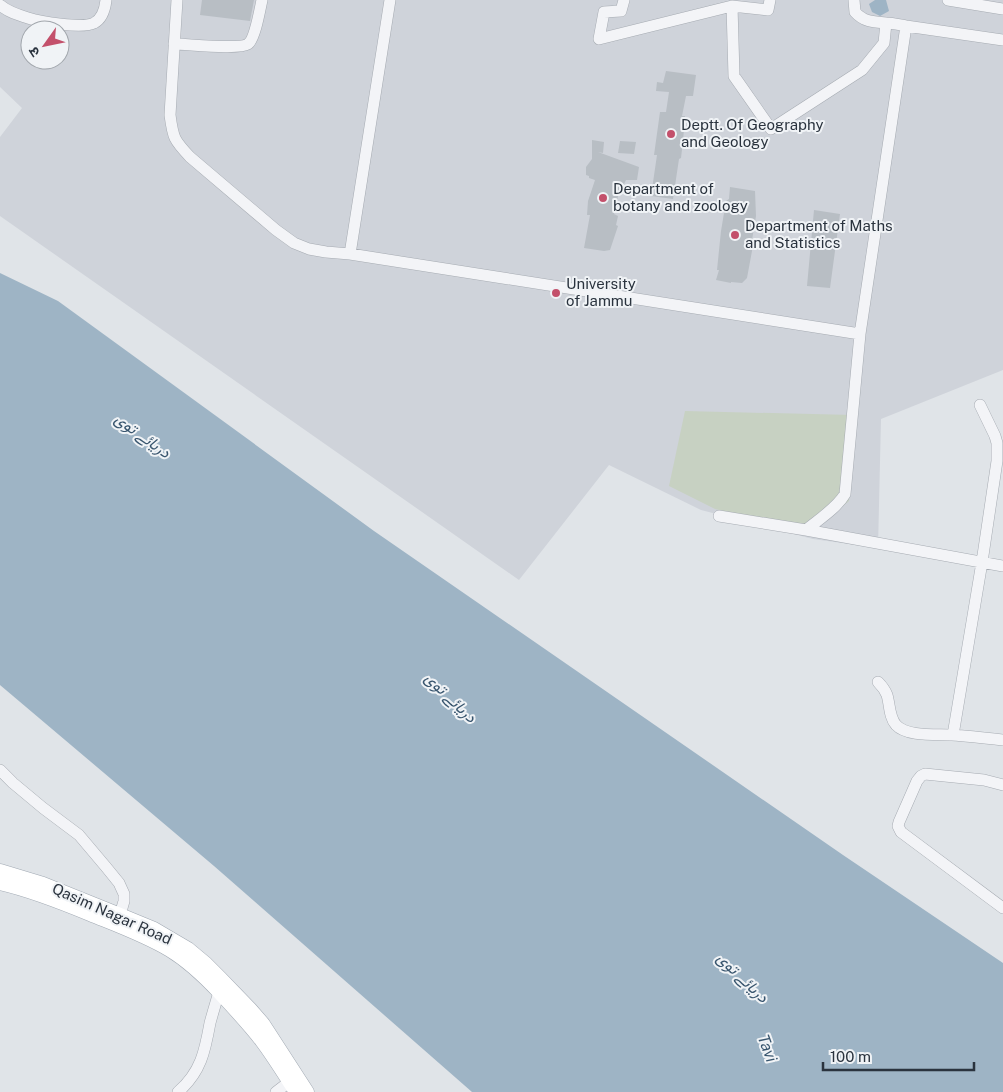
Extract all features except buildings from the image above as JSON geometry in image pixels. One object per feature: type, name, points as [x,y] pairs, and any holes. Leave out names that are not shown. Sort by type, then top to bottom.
[{"type":"main road","name":"Qasim Nagar Road","points":[[0,871],[43,884],[118,920],[186,961],[208,980],[244,1019],[292,1087]]},
{"type":"main road","name":"Qasim Nagar Road","points":[[0,883],[118,920],[154,929],[188,949],[206,964],[263,1024],[307,1092]]},
{"type":"street","points":[[0,5],[7,11],[30,19],[75,26],[88,26],[101,17],[106,0]]},
{"type":"street","points":[[177,0],[170,115],[172,132],[178,144],[190,157],[294,243],[309,249],[326,252],[350,254],[860,334]]},
{"type":"street","points":[[174,44],[246,45],[250,43],[262,0]]},
{"type":"street","points":[[350,254],[390,0]]},
{"type":"street","points":[[624,0],[621,11],[604,12],[599,39],[732,6],[768,10],[770,0]]},
{"type":"street","points":[[854,0],[855,12],[871,22],[1003,40]]},
{"type":"street","points":[[948,0],[1003,9]]},
{"type":"street","points":[[732,6],[734,76],[771,129],[862,70],[884,43],[886,23]]},
{"type":"street","points":[[806,530],[835,506],[845,494],[860,334],[906,26]]},
{"type":"street","points":[[953,735],[997,461],[997,443],[992,428],[980,406]]},
{"type":"street","points":[[719,516],[1003,566]]},
{"type":"street","points":[[878,682],[886,693],[892,718],[905,731],[1003,740]]},
{"type":"street","points":[[0,770],[13,783],[79,836],[119,883],[124,894],[124,902],[118,920]]},
{"type":"street","points":[[1003,785],[984,780],[923,775],[917,781],[898,826],[901,832],[1003,908]]},
{"type":"street","points":[[178,1092],[198,1069],[207,1044],[219,992]]},
{"type":"street","points":[[276,1092],[292,1087]]},
{"type":"shaded area","name":"University of Jammu","points":[[0,0],[1003,0],[1003,370],[881,419],[878,548],[813,539],[701,510],[609,465],[519,580],[0,216],[0,137],[22,108],[0,87]]},
{"type":"green space","points":[[685,411],[853,415],[849,501],[813,531],[715,509],[669,486]]},
{"type":"water","points":[[875,0],[886,0],[889,11],[880,16],[872,12],[869,4]]},
{"type":"water","points":[[0,273],[58,301],[374,531],[843,855],[1003,963],[1003,1092],[472,1092],[214,866],[0,685]]},
{"type":"place","name":"Deptt. Of Geography and Geology","points":[[671,134]]},
{"type":"place","name":"Department of botany and zoology","points":[[603,198]]},
{"type":"place","name":"Department of Maths and Statistics","points":[[735,235]]},
{"type":"place","name":"University of Jammu","points":[[556,293]]},
{"type":"water label","name":"دریائے توی","points":[[143,435]]},
{"type":"water label","name":"دریائے توی","points":[[451,697]]},
{"type":"water label","name":"دریائے توی","points":[[743,977]]},
{"type":"water label","name":"Tavi","points":[[768,1048]]}]
